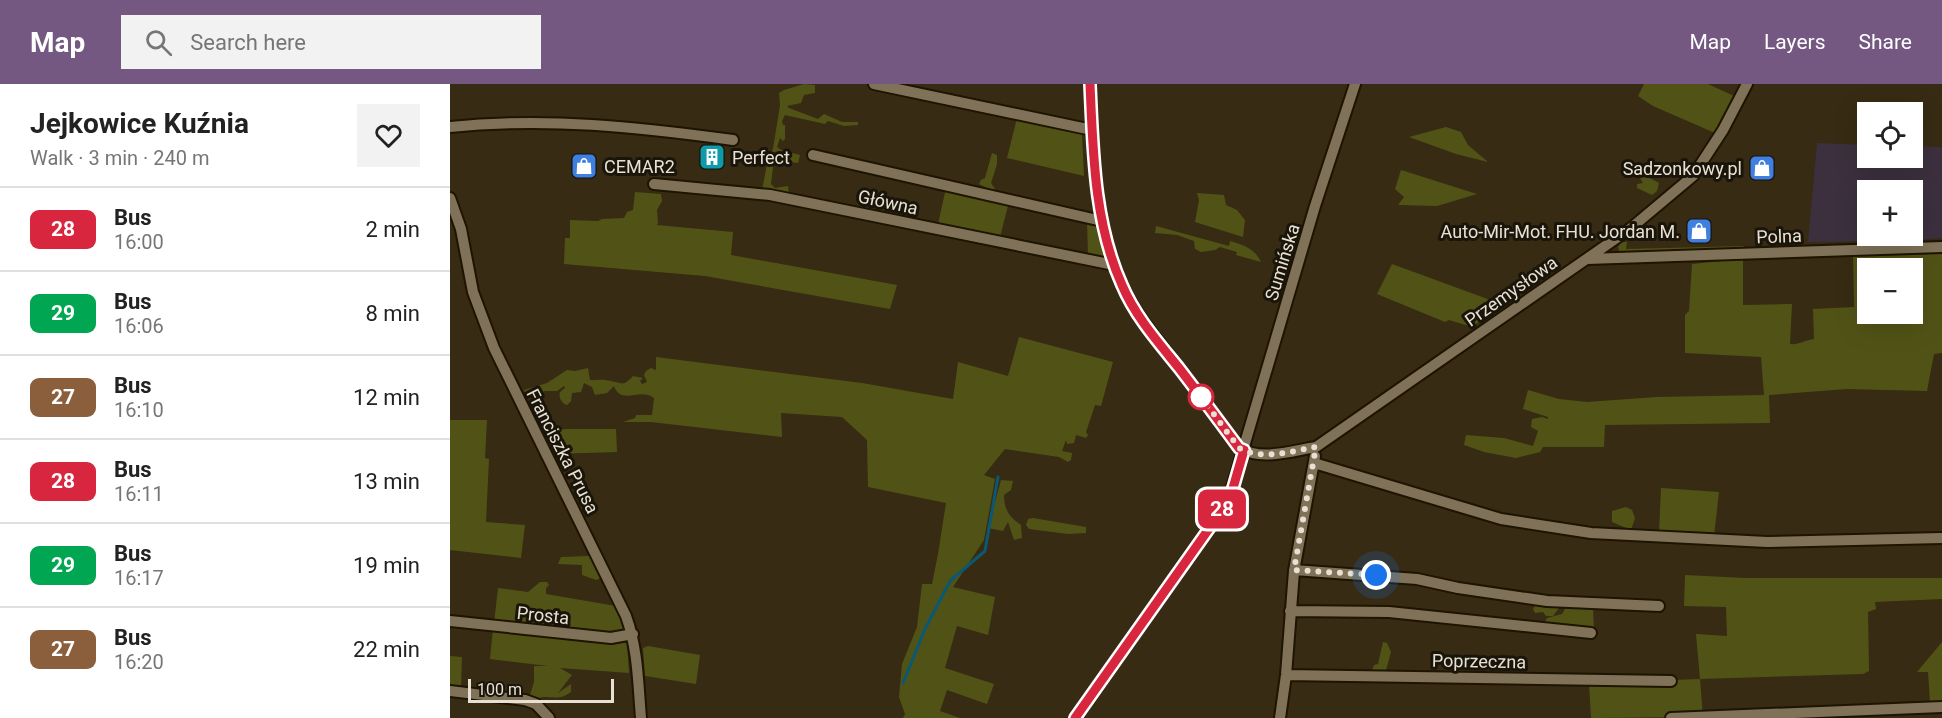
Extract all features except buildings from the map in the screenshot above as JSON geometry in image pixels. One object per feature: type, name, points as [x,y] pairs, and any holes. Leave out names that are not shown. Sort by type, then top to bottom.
[{"type":"street","points":[[874,84],[1092,130]]},
{"type":"street","points":[[1075,718],[1222,510],[1233,488],[1244,450],[1239,448],[1151,333],[1123,287],[1114,265],[1102,221],[1092,130],[1090,84]]},
{"type":"street","name":"Sumińska","points":[[1244,450],[1315,206],[1355,84]]},
{"type":"street","name":"Przemysłowa","points":[[1244,450],[1266,455],[1316,447],[1631,228],[1693,176],[1724,128],[1748,84]]},
{"type":"street","points":[[450,126],[590,123],[733,140]]},
{"type":"street","name":"Główna","points":[[813,155],[1102,221]]},
{"type":"street","name":"Główna","points":[[654,184],[770,195],[1114,265]]},
{"type":"street","name":"Franciszka Prusa","points":[[450,198],[459,220],[473,292],[494,348],[622,604],[633,634],[641,718]]},
{"type":"street","points":[[1611,242],[1618,258]]},
{"type":"street","name":"Polna","points":[[1587,259],[1942,247]]},
{"type":"street","points":[[1280,718],[1287,675],[1294,570],[1316,447]]},
{"type":"street","points":[[1314,463],[1501,519],[1591,533],[1767,542],[1942,538]]},
{"type":"street","points":[[1294,570],[1417,579],[1458,588],[1547,601],[1659,606]]},
{"type":"street","name":"Poprzeczna","points":[[1290,611],[1389,612],[1591,633]]},
{"type":"street","name":"Prosta","points":[[450,621],[611,638],[633,634]]},
{"type":"street","name":"Poprzeczna","points":[[1287,675],[1671,681]]},
{"type":"street","points":[[450,691],[525,700],[536,704],[549,718]]},
{"type":"street","points":[[1671,718],[1942,707]]},
{"type":"shaded area","points":[[804,84],[815,85],[815,93],[804,95],[801,103],[787,106],[789,108],[818,119],[824,114],[842,122],[858,122],[858,125],[844,126],[828,121],[825,124],[785,115],[782,121],[785,125],[785,139],[783,141],[780,138],[777,147],[800,155],[798,163],[780,157],[774,159],[771,184],[775,188],[788,186],[789,195],[762,190],[769,154],[773,149],[780,105],[779,93]]},
{"type":"shaded area","points":[[1644,84],[1708,84],[1734,96],[1715,133],[1653,106],[1638,96]]},
{"type":"shaded area","points":[[1017,118],[1082,134],[1084,176],[1007,158]]},
{"type":"shaded area","points":[[1446,127],[1461,132],[1468,145],[1488,162],[1456,154],[1409,137]]},
{"type":"shaded area","points":[[1817,143],[1857,145],[1857,168],[1923,168],[1923,146],[1942,147],[1942,238],[1923,240],[1923,180],[1857,180],[1857,241],[1808,242]]},
{"type":"shaded area","points":[[992,153],[997,155],[997,164],[991,183],[995,189],[993,191],[979,184],[985,178]]},
{"type":"shaded area","points":[[1401,170],[1477,194],[1437,206],[1398,205],[1404,197],[1395,189]]},
{"type":"shaded area","points":[[1642,174],[1659,183],[1657,191],[1652,195],[1637,188],[1637,184],[1643,183],[1640,178]]},
{"type":"shaded area","points":[[946,188],[1009,202],[1000,237],[938,224]]},
{"type":"shaded area","points":[[635,192],[661,194],[662,201],[657,210],[657,225],[733,232],[731,255],[897,285],[890,309],[705,276],[564,264],[565,238],[570,238],[570,220],[598,221],[624,218],[627,212],[633,210]]},
{"type":"shaded area","points":[[1197,193],[1224,195],[1226,205],[1237,210],[1245,220],[1243,237],[1195,222],[1199,200]]},
{"type":"shaded area","points":[[1087,221],[1096,224],[1105,258],[1088,256]]},
{"type":"shaded area","points":[[1156,226],[1229,246],[1230,241],[1240,244],[1252,251],[1261,262],[1236,255],[1237,252],[1220,247],[1201,252],[1195,249],[1194,241],[1177,235],[1155,233]]},
{"type":"shaded area","points":[[1621,242],[1627,242],[1626,249],[1744,246],[1744,249],[1620,253],[1618,247]]},
{"type":"shaded area","points":[[1942,250],[1942,353],[1934,354],[1927,391],[1847,389],[1769,395],[1770,423],[1605,425],[1604,447],[1543,447],[1540,452],[1516,458],[1484,452],[1464,445],[1466,435],[1504,438],[1533,446],[1538,431],[1531,427],[1532,419],[1542,417],[1548,419],[1548,417],[1523,409],[1528,390],[1559,399],[1587,402],[1656,397],[1764,395],[1761,357],[1685,353],[1685,315],[1689,311],[1692,264],[1743,259],[1743,305],[1792,304],[1790,344],[1814,339],[1813,309],[1854,307],[1853,255]]},
{"type":"shaded area","points":[[1392,264],[1504,305],[1472,327],[1449,320],[1445,322],[1377,294]]},
{"type":"shaded area","points":[[1019,337],[1113,362],[1101,406],[1095,405],[1086,432],[1088,435],[1086,438],[1076,435],[1074,443],[1067,444],[1066,440],[1062,451],[1072,453],[1071,460],[1068,462],[1059,457],[1005,449],[984,475],[995,479],[984,540],[953,587],[995,597],[988,635],[957,626],[945,668],[994,684],[987,704],[947,690],[940,711],[960,718],[903,718],[905,714],[899,697],[902,664],[917,627],[922,584],[932,584],[946,503],[868,487],[867,440],[842,417],[781,413],[782,437],[651,422],[623,422],[635,418],[636,415],[652,415],[654,398],[643,394],[621,395],[614,386],[607,393],[595,395],[592,387],[584,383],[581,392],[572,393],[571,401],[567,405],[562,402],[560,396],[564,386],[557,391],[545,391],[526,398],[524,390],[547,383],[567,370],[588,368],[590,380],[623,383],[633,376],[643,378],[640,381],[642,384],[647,382],[644,375],[646,371],[651,368],[656,370],[656,357],[862,383],[953,399],[958,362],[1008,376]]},
{"type":"shaded area","points":[[450,420],[487,420],[485,458],[489,459],[486,522],[525,525],[521,558],[450,550]]},
{"type":"shaded area","points":[[616,429],[617,452],[553,454],[543,434],[550,430]]},
{"type":"shaded area","points":[[1001,480],[1013,481],[1011,490],[1004,495],[1004,500],[1008,512],[1021,525],[1022,538],[1014,540],[1008,522],[1003,531],[988,528]]},
{"type":"shaded area","points":[[1661,488],[1719,492],[1714,536],[1659,533]]},
{"type":"shaded area","points":[[1626,507],[1632,510],[1635,518],[1631,530],[1612,522],[1612,511]]},
{"type":"shaded area","points":[[1028,519],[1086,527],[1086,533],[1068,534],[1029,529],[1026,525]]},
{"type":"shaded area","points":[[589,556],[601,578],[596,580],[582,575],[582,565],[558,564],[561,557]]},
{"type":"shaded area","points":[[1685,575],[1745,578],[1942,578],[1942,599],[1875,602],[1876,609],[1868,612],[1869,671],[1863,674],[1700,679],[1696,634],[1727,636],[1726,607],[1684,606]]},
{"type":"shaded area","points":[[540,582],[547,582],[549,585],[546,588],[546,594],[616,606],[625,633],[614,635],[494,623],[498,588],[528,592]]},
{"type":"shaded area","points":[[1537,602],[1593,608],[1594,632],[1543,626],[1547,618],[1562,614],[1565,609],[1559,608],[1553,616],[1546,616],[1543,612],[1535,613],[1533,609]]},
{"type":"shaded area","points":[[493,628],[627,643],[629,673],[560,668],[572,675],[558,693],[571,684],[571,692],[561,697],[536,699],[530,695],[534,682],[534,666],[548,666],[490,659]]},
{"type":"shaded area","points":[[1383,642],[1387,643],[1391,652],[1385,674],[1374,674],[1372,670],[1374,665],[1378,664]]},
{"type":"shaded area","points":[[1942,642],[1942,701],[1930,702],[1928,672],[1917,672]]},
{"type":"shaded area","points":[[648,646],[700,655],[696,684],[645,676],[643,648]]},
{"type":"shaded area","points":[[450,656],[462,657],[461,690],[450,688]]},
{"type":"shaded area","points":[[1700,679],[1703,717],[1591,718],[1589,683]]},
{"type":"waterway","points":[[903,683],[925,629],[950,581],[985,551],[998,477]]},
{"type":"bus line","name":"28","points":[[1075,718],[1218,516],[1233,488],[1244,450],[1239,448],[1151,333],[1123,287],[1114,265],[1102,221],[1095,168],[1090,84]]},
{"type":"place","name":"Perfect","points":[[712,157]]},
{"type":"place","name":"CEMAR2","points":[[584,166]]},
{"type":"place","name":"Sadzonkowy.pl","points":[[1762,168]]},
{"type":"place","name":"Auto-Mir-Mot. FHU. Jordan M.","points":[[1699,231]]},
{"type":"route","points":[[1201,397],[1239,448],[1266,455],[1316,447],[1294,570],[1376,575]]}]
